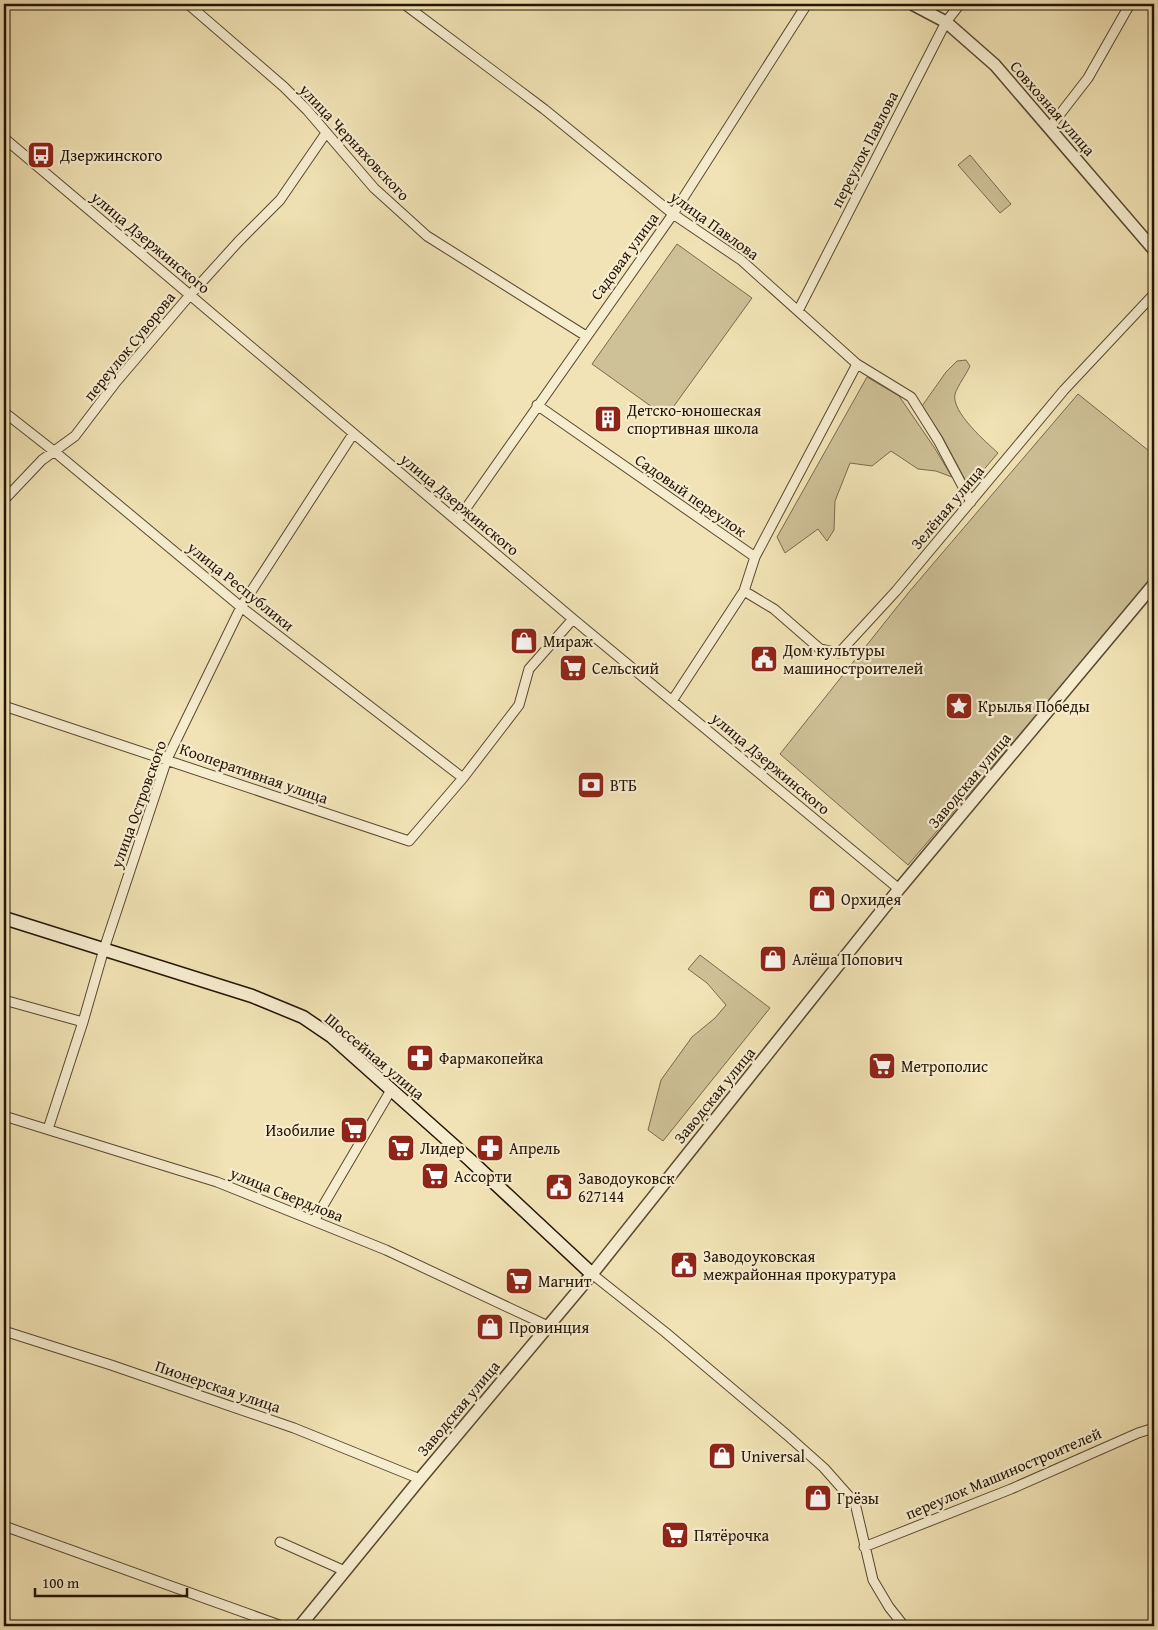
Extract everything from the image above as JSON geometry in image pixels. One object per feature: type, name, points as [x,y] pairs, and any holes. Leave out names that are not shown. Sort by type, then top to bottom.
[{"type":"main road","name":"Шоссейная улица","points":[[4,918],[252,996],[303,1017],[331,1036],[464,1155],[592,1274]]},
{"type":"street","name":"улица Черняховского","points":[[188,4],[284,87],[307,110],[374,188],[426,236],[586,336]]},
{"type":"street","name":"улица Павлова","points":[[404,4],[544,109],[673,214],[741,260],[857,364],[911,397],[938,440],[971,502]]},
{"type":"street","name":"Садовая улица","points":[[457,521],[673,214],[808,4]]},
{"type":"street","name":"Совхозная улица","points":[[912,4],[946,22],[995,65],[1154,250]]},
{"type":"street","name":"переулок Павлова","points":[[798,311],[946,22],[960,4]]},
{"type":"street","points":[[1050,127],[1088,78],[1130,4]]},
{"type":"street","name":"переулок Суворова","points":[[4,500],[42,460],[75,436],[116,382],[190,294],[280,200],[326,133]]},
{"type":"street","name":"улица Дзержинского","points":[[4,138],[572,620],[899,889]]},
{"type":"street","name":"Зелёная улица","points":[[744,591],[774,609],[820,650],[839,653],[896,591],[1064,390],[1154,294]]},
{"type":"street","points":[[672,701],[744,591],[755,557],[857,364]]},
{"type":"street","name":"Садовый переулок","points":[[537,405],[755,557]]},
{"type":"street","name":"улица Республики","points":[[4,412],[55,452],[241,607],[463,778]]},
{"type":"street","name":"улица Островского","points":[[48,1130],[83,1022],[104,949],[167,760],[241,607],[353,434]]},
{"type":"street","name":"Заводская улица","points":[[300,1626],[592,1274],[899,889],[1154,584]]},
{"type":"street","points":[[463,778],[519,705],[529,669],[572,620]]},
{"type":"street","name":"Кооперативная улица","points":[[4,706],[409,841],[463,778]]},
{"type":"street","points":[[4,1000],[83,1022]]},
{"type":"street","points":[[314,1222],[391,1090]]},
{"type":"street","name":"улица Свердлова","points":[[4,1116],[217,1182],[386,1250],[548,1326]]},
{"type":"street","points":[[592,1274],[666,1332],[824,1468],[855,1503],[873,1580],[889,1607],[904,1626]]},
{"type":"street","name":"Пионерская улица","points":[[4,1331],[111,1365],[294,1428],[420,1479]]},
{"type":"street","name":"переулок Машиностроителей","points":[[864,1547],[1011,1489],[1138,1433],[1154,1428]]},
{"type":"street","points":[[4,1526],[282,1626]]},
{"type":"street","points":[[280,1542],[345,1570]]},
{"type":"shaded area","points":[[970,155],[1011,204],[1000,213],[958,165]]},
{"type":"shaded area","points":[[677,244],[752,298],[666,417],[592,364]]},
{"type":"shaded area","points":[[966,360],[970,366],[956,391],[955,401],[958,409],[970,426],[998,453],[969,487],[943,438],[922,406],[946,372],[957,361]]},
{"type":"shaded area","points":[[867,377],[899,396],[952,477],[936,471],[918,469],[891,451],[872,466],[850,463],[835,501],[834,530],[827,541],[818,529],[785,553],[777,537]]},
{"type":"shaded area","points":[[1078,394],[1154,455],[1154,577],[908,865],[780,754],[909,592]]},
{"type":"shaded area","points":[[700,955],[770,1008],[663,1141],[648,1130],[661,1080],[692,1037],[715,1018],[726,1005],[707,983],[688,969]]},
{"type":"place","name":"Дзержинского","points":[[41,155]]},
{"type":"place","name":"Детско-юношеская спортивная школа","points":[[608,419]]},
{"type":"place","name":"Мираж","points":[[524,641]]},
{"type":"place","name":"Дом культуры машиностроителей","points":[[764,659]]},
{"type":"place","name":"Сельский","points":[[573,668]]},
{"type":"place","name":"Крылья Победы","points":[[959,706]]},
{"type":"place","name":"ВТБ","points":[[591,785]]},
{"type":"place","name":"Орхидея","points":[[822,899]]},
{"type":"place","name":"Алёша Попович","points":[[773,959]]},
{"type":"place","name":"Фармакопейка","points":[[420,1058]]},
{"type":"place","name":"Метрополис","points":[[882,1066]]},
{"type":"place","name":"Изобилие","points":[[354,1130]]},
{"type":"place","name":"Лидер","points":[[401,1148]]},
{"type":"place","name":"Апрель","points":[[490,1148]]},
{"type":"place","name":"Ассорти","points":[[435,1176]]},
{"type":"place","name":"Заводоуковск 627144","points":[[559,1187]]},
{"type":"place","name":"Заводоуковская межрайонная прокуратура","points":[[684,1265]]},
{"type":"place","name":"Магнит","points":[[519,1281]]},
{"type":"place","name":"Провинция","points":[[490,1327]]},
{"type":"place","name":"Universal","points":[[722,1456]]},
{"type":"place","name":"Грёзы","points":[[818,1498]]},
{"type":"place","name":"Пятёрочка","points":[[675,1535]]}]
